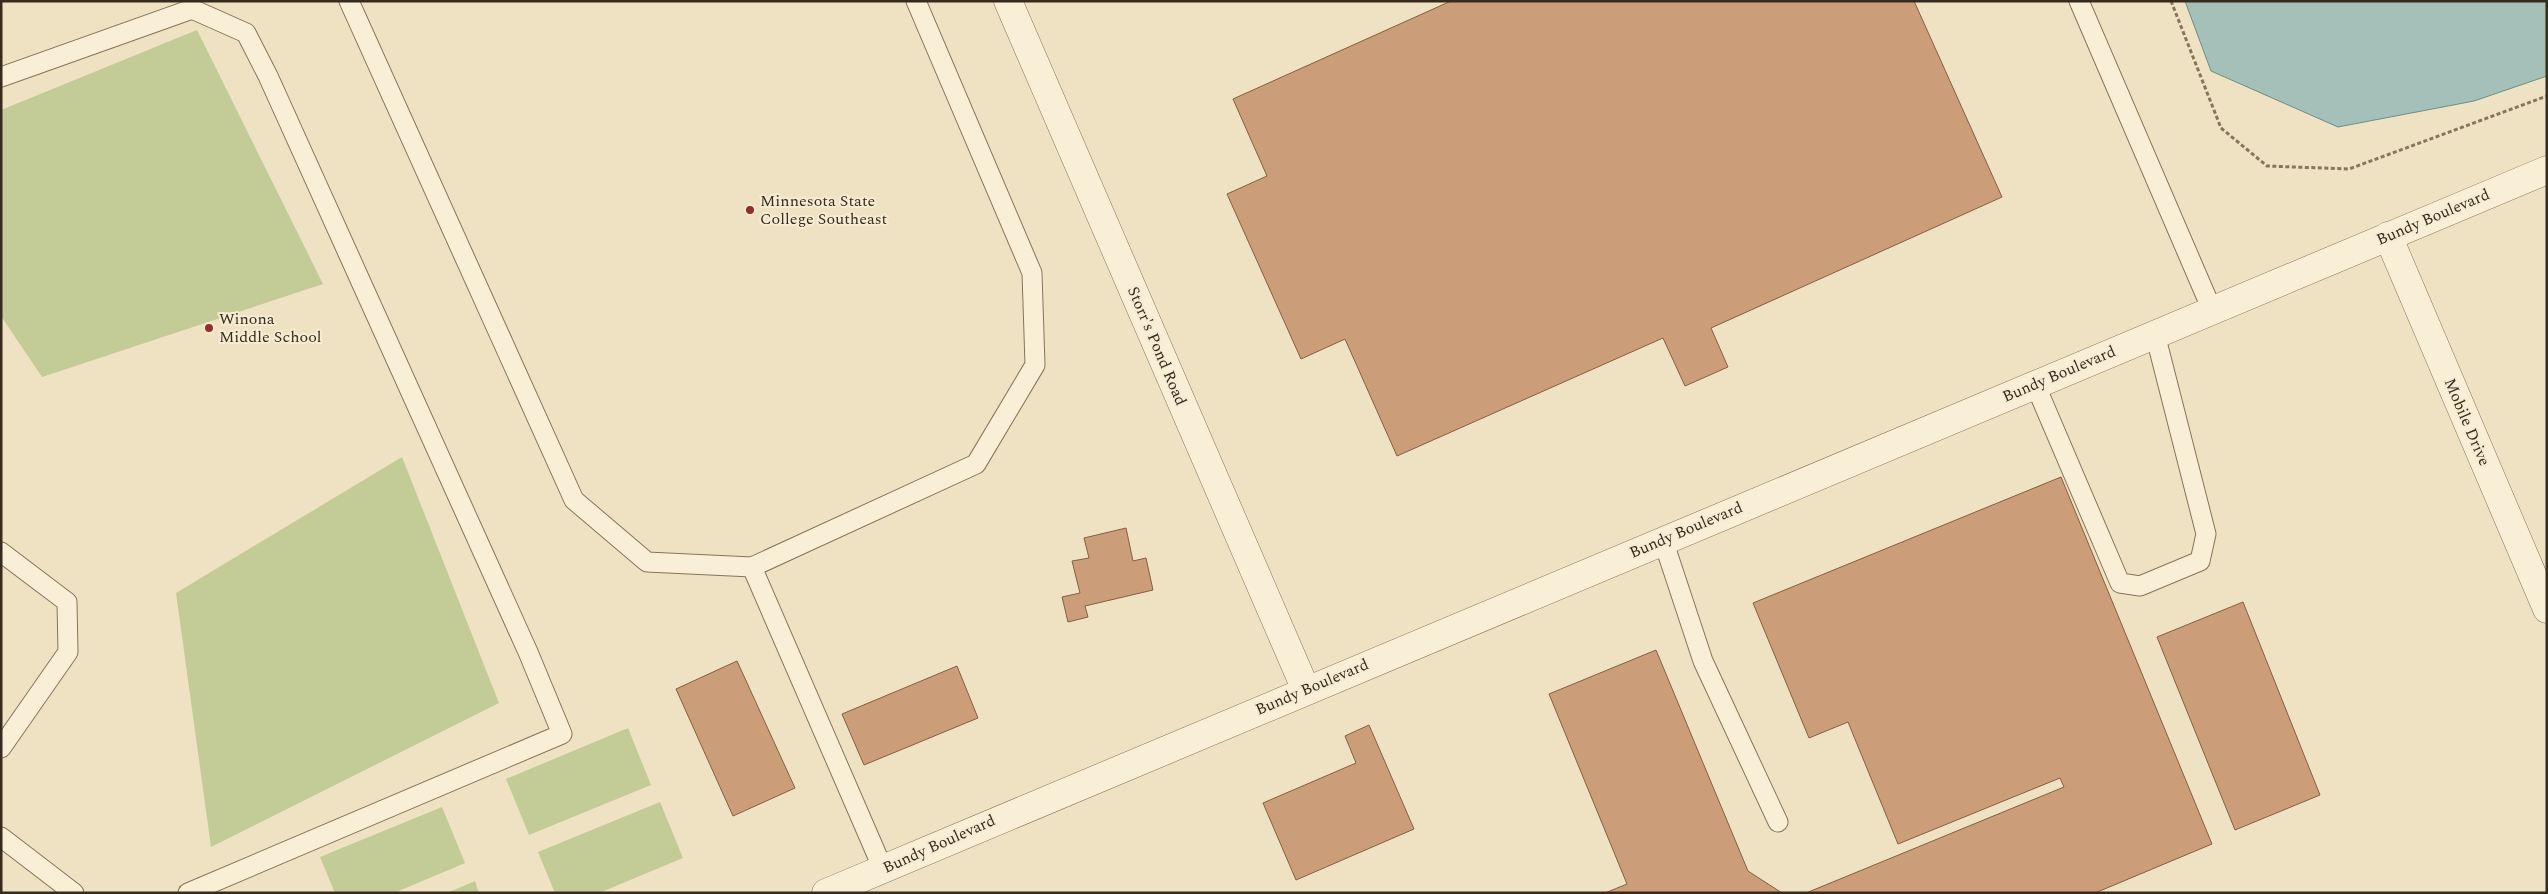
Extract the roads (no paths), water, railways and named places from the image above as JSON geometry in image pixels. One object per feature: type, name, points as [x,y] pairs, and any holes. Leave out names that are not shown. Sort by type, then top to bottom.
[{"type":"street","name":"Storr's Pond Road","points":[[1008,1],[1306,690]]},
{"type":"street","name":"Bundy Boulevard","points":[[826,893],[994,820],[2547,170]]},
{"type":"street","name":"Mobile Drive","points":[[2388,236],[2547,609]]},
{"type":"lane","points":[[349,1],[574,500],[647,562],[752,567],[976,464],[1035,365],[1032,273],[916,1]]},
{"type":"lane","points":[[2080,1],[2212,310]]},
{"type":"lane","points":[[1,77],[192,9],[246,34],[272,85],[528,652],[562,734],[188,893]]},
{"type":"lane","points":[[2035,384],[2120,583],[2140,586],[2200,561],[2206,534],[2155,334]]},
{"type":"lane","points":[[1663,540],[1703,661],[1778,822]]},
{"type":"lane","points":[[1,552],[68,602],[68,652],[1,748]]},
{"type":"lane","points":[[752,567],[883,869]]},
{"type":"lane","points":[[1,837],[74,893]]},
{"type":"water","points":[[2185,1],[2547,1],[2547,76],[2474,101],[2338,127],[2211,71]]},
{"type":"place","name":"Minnesota State College Southeast","points":[[750,210]]},
{"type":"place","name":"Winona Middle School","points":[[209,328]]}]
